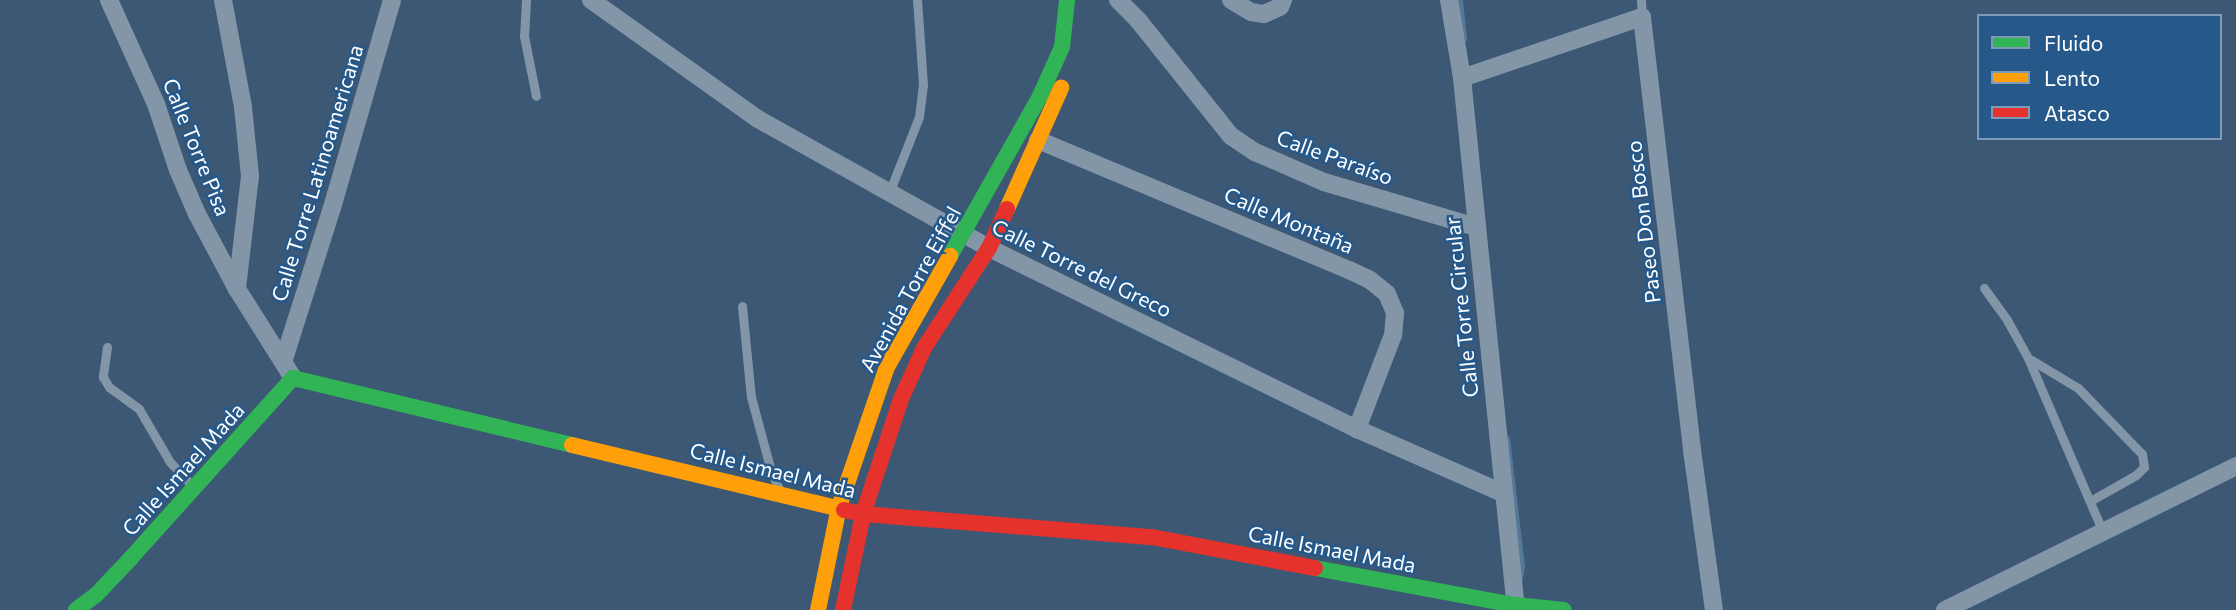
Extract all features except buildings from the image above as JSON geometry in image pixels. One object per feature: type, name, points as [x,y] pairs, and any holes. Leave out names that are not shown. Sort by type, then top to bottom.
[{"type":"street","name":"Calle Torre Pisa","points":[[109,0],[156,104],[192,203],[237,289],[284,359],[293,378]]},
{"type":"street","points":[[223,0],[243,107],[250,176],[237,289]]},
{"type":"street","name":"Calle Torre Latinoamericana","points":[[284,359],[332,208],[392,0]]},
{"type":"street","name":"Calle Torre del Greco","points":[[591,0],[758,119],[889,194],[989,248],[1357,429],[1503,493]]},
{"type":"street","name":"Avenida Torre Eiffel","points":[[818,610],[839,507],[887,367],[1023,129],[1062,47],[1067,0]]},
{"type":"street","name":"Avenida Torre Eiffel","points":[[843,610],[863,514],[901,399],[924,348],[989,248],[1038,140],[1074,57],[1082,0]]},
{"type":"street","name":"Calle Paraíso","points":[[1118,0],[1154,39],[1202,103],[1231,136],[1255,152],[1324,182],[1476,227]]},
{"type":"street","points":[[1231,0],[1251,12],[1264,14],[1280,7],[1283,0]]},
{"type":"street","name":"Calle Torre Circular","points":[[1448,0],[1462,78],[1516,607]]},
{"type":"street","name":"Paseo Don Bosco","points":[[1462,78],[1641,8],[1692,450],[1714,610]]},
{"type":"street","name":"Calle Montaña","points":[[1038,140],[1349,270],[1387,294],[1395,313],[1393,335],[1357,429]]},
{"type":"street","name":"Calle Ismael Mada","points":[[76,610],[105,586],[293,378],[863,514],[1152,537],[1516,607],[1564,610]]},
{"type":"street","points":[[1945,610],[2236,466]]},
{"type":"lane","points":[[526,0],[524,36],[536,96]]},
{"type":"lane","points":[[889,194],[919,117],[923,85],[917,0]]},
{"type":"lane","points":[[1984,288],[2007,320],[2028,358],[2102,530]]},
{"type":"lane","points":[[742,306],[751,397],[771,471],[782,494]]},
{"type":"lane","points":[[107,347],[103,377],[109,387],[139,409],[170,462],[193,487]]},
{"type":"lane","points":[[2028,358],[2078,388],[2142,454],[2145,461],[2141,471],[2090,501]]},
{"type":"waterway","points":[[1460,0],[1464,39]]},
{"type":"waterway","points":[[1507,438],[1522,566],[1520,578]]},
{"type":"traffic: fast","points":[[950,256],[1040,96],[1062,47],[1067,0]]},
{"type":"traffic: fast","points":[[76,610],[96,595],[130,559],[293,378],[572,445]]},
{"type":"traffic: fast","points":[[1315,568],[1515,605],[1564,610]]},
{"type":"traffic: slow","points":[[1007,209],[1061,88]]},
{"type":"traffic: slow","points":[[818,610],[839,507],[887,367],[950,256]]},
{"type":"traffic: slow","points":[[572,445],[844,510]]},
{"type":"traffic: jam","points":[[843,610],[863,514],[901,399],[924,348],[989,248],[1007,209]]},
{"type":"traffic: jam","points":[[844,510],[863,514],[1152,537],[1315,568]]}]
